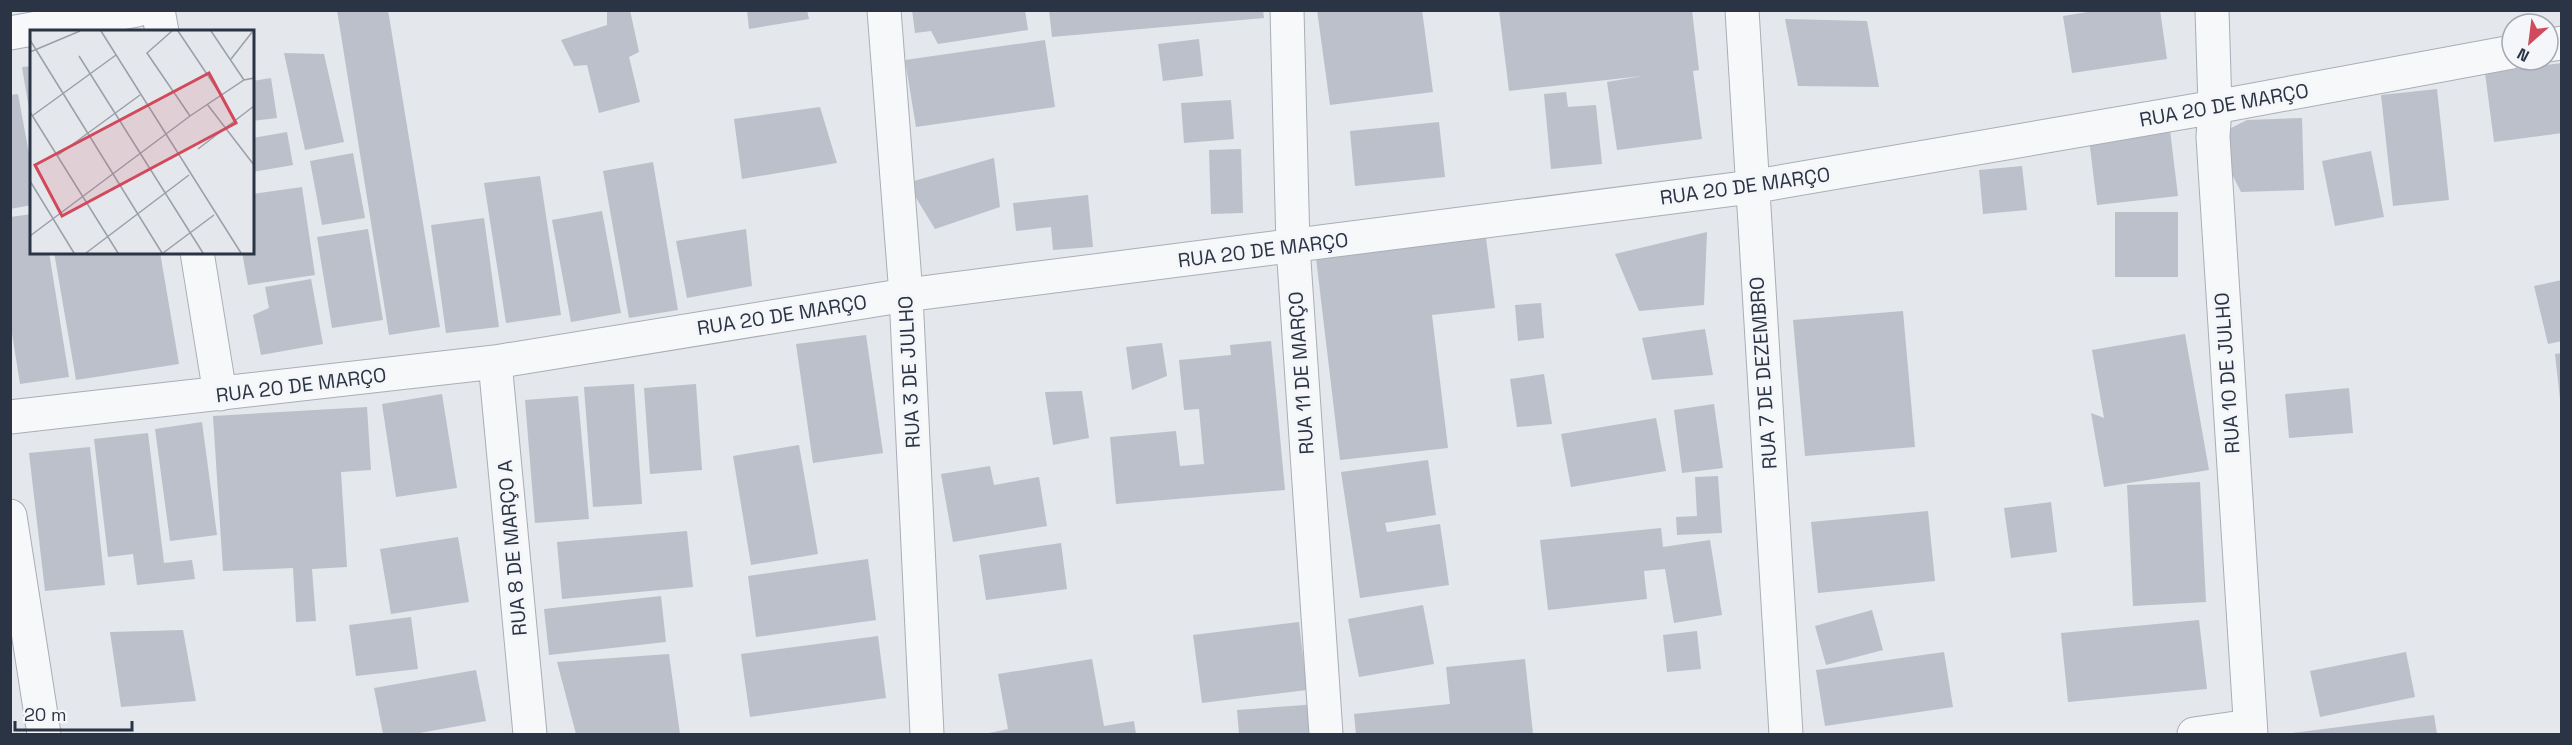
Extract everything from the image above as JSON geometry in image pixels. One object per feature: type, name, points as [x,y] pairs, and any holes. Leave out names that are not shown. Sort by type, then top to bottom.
[{"type":"street","points":[[10,33],[137,10]]},
{"type":"street","points":[[158,10],[162,30]]},
{"type":"street","name":"RUA 3 DE JULHO","points":[[884,10],[906,295],[927,735]]},
{"type":"street","name":"RUA 11 DE MARÇO","points":[[1287,10],[1293,246],[1326,735]]},
{"type":"street","name":"RUA 7 DE DEZEMBRO","points":[[1742,10],[1786,735]]},
{"type":"street","name":"RUA 10 DE JULHO","points":[[2212,10],[2216,107],[2213,137],[2250,730]]},
{"type":"street","name":"RUA 20 DE MARÇO","points":[[10,417],[495,362],[906,295],[1751,187],[2216,107],[2500,54]]},
{"type":"street","points":[[197,254],[220,394]]},
{"type":"street","name":"RUA 8 DE MARÇO A","points":[[495,362],[530,735]]},
{"type":"street","points":[[10,516],[44,735]]},
{"type":"street","points":[[2194,735],[2250,730]]},
{"type":"building","points":[[337,10],[388,10],[440,327],[389,335]]},
{"type":"building","points":[[607,10],[630,10],[639,52],[629,57],[640,102],[599,113],[587,65],[574,66],[561,40],[607,25]]},
{"type":"building","points":[[747,10],[807,10],[809,19],[749,29]]},
{"type":"building","points":[[912,10],[1025,10],[1028,30],[938,44],[931,31],[915,33]]},
{"type":"building","points":[[1049,10],[1263,10],[1264,18],[1052,37]]},
{"type":"building","points":[[1317,10],[1422,10],[1433,92],[1330,105]]},
{"type":"building","points":[[1499,10],[1692,10],[1699,70],[1693,71],[1702,139],[1617,150],[1607,82],[1642,76],[1509,91]]},
{"type":"building","points":[[2100,10],[2160,10],[2167,59],[2072,73],[2063,16]]},
{"type":"building","points":[[1785,19],[1867,21],[1879,87],[1798,86]]},
{"type":"building","points":[[1199,39],[1203,76],[1163,81],[1158,44]]},
{"type":"building","points":[[1045,40],[1055,107],[916,127],[905,60]]},
{"type":"building","points":[[284,53],[324,54],[344,142],[305,150]]},
{"type":"building","points":[[2560,63],[2562,63],[2562,133],[2494,142],[2485,73],[2560,72]]},
{"type":"building","points":[[30,66],[30,115],[22,67]]},
{"type":"building","points":[[271,78],[277,118],[254,121],[254,81]]},
{"type":"building","points":[[2437,89],[2449,200],[2393,206],[2381,95]]},
{"type":"building","points":[[1566,92],[1568,107],[1596,105],[1602,164],[1551,169],[1544,94]]},
{"type":"building","points":[[18,94],[30,159],[30,205],[10,209],[10,95]]},
{"type":"building","points":[[1231,100],[1234,139],[1184,143],[1181,103]]},
{"type":"building","points":[[820,107],[837,163],[742,179],[734,119]]},
{"type":"building","points":[[2302,118],[2304,190],[2241,192],[2213,137],[2247,120]]},
{"type":"building","points":[[1439,122],[1445,177],[1355,186],[1350,131]]},
{"type":"building","points":[[2170,130],[2178,196],[2097,205],[2089,139]]},
{"type":"building","points":[[287,132],[293,165],[254,172],[254,138]]},
{"type":"building","points":[[1241,149],[1243,213],[1211,214],[1209,150]]},
{"type":"building","points":[[2371,151],[2384,217],[2335,226],[2322,161]]},
{"type":"building","points":[[353,153],[365,218],[322,225],[310,161]]},
{"type":"building","points":[[994,158],[1000,207],[935,229],[907,183]]},
{"type":"building","points":[[653,162],[678,310],[629,318],[603,171]]},
{"type":"building","points":[[2022,166],[2027,210],[1983,214],[1979,170]]},
{"type":"building","points":[[540,176],[561,315],[506,323],[484,183]]},
{"type":"building","points":[[302,187],[315,275],[248,285],[242,254],[254,254],[254,194]]},
{"type":"building","points":[[1088,195],[1093,247],[1053,250],[1051,227],[1016,231],[1013,203]]},
{"type":"building","points":[[602,211],[621,313],[571,322],[552,220]]},
{"type":"building","points":[[2115,212],[2178,212],[2178,277],[2115,277]]},
{"type":"building","points":[[30,214],[30,254],[49,254],[69,377],[20,384],[10,321],[10,217]]},
{"type":"building","points":[[484,218],[499,327],[446,333],[431,225]]},
{"type":"building","points":[[368,229],[383,320],[332,328],[317,237]]},
{"type":"building","points":[[746,229],[752,286],[687,298],[676,241]]},
{"type":"building","points":[[1707,232],[1704,305],[1639,311],[1615,254]]},
{"type":"building","points":[[1486,238],[1495,308],[1432,315],[1448,448],[1340,460],[1316,258]]},
{"type":"building","points":[[54,254],[160,254],[179,364],[76,380]]},
{"type":"building","points":[[311,279],[323,344],[261,355],[253,315],[269,308],[265,287]]},
{"type":"building","points":[[2562,280],[2562,341],[2548,344],[2534,286]]},
{"type":"building","points":[[1541,303],[1544,338],[1518,341],[1515,305]]},
{"type":"building","points":[[1903,311],[1915,447],[1805,456],[1793,320]]},
{"type":"building","points":[[1705,329],[1713,375],[1652,380],[1642,338]]},
{"type":"building","points":[[2185,334],[2209,470],[2104,487],[2091,413],[2104,418],[2092,350]]},
{"type":"building","points":[[866,335],[883,453],[813,463],[796,344]]},
{"type":"building","points":[[1271,341],[1285,490],[1116,504],[1110,437],[1176,431],[1180,466],[1204,464],[1199,409],[1184,410],[1179,360],[1231,355],[1230,345]]},
{"type":"building","points":[[1162,343],[1167,376],[1132,390],[1126,347]]},
{"type":"building","points":[[2562,353],[2562,399],[2560,399],[2555,354]]},
{"type":"building","points":[[1544,374],[1552,424],[1517,427],[1510,379]]},
{"type":"building","points":[[634,384],[642,504],[593,507],[584,387]]},
{"type":"building","points":[[696,384],[702,470],[650,474],[644,388]]},
{"type":"building","points":[[2349,388],[2353,433],[2289,438],[2285,394]]},
{"type":"building","points":[[1082,391],[1089,438],[1053,445],[1045,392]]},
{"type":"building","points":[[442,394],[457,488],[396,497],[382,404]]},
{"type":"building","points":[[578,396],[589,519],[535,523],[525,400]]},
{"type":"building","points":[[1714,404],[1723,468],[1682,473],[1674,410]]},
{"type":"building","points":[[367,407],[371,470],[341,472],[347,567],[312,569],[316,621],[296,622],[293,568],[223,571],[213,416]]},
{"type":"building","points":[[1656,418],[1666,471],[1571,487],[1561,434]]},
{"type":"building","points":[[202,422],[217,535],[170,541],[155,429]]},
{"type":"building","points":[[148,433],[164,563],[192,560],[195,579],[137,585],[133,554],[108,557],[94,439]]},
{"type":"building","points":[[799,445],[818,554],[751,565],[733,456]]},
{"type":"building","points":[[90,447],[105,585],[45,591],[29,453]]},
{"type":"building","points":[[1428,460],[1436,515],[1385,523],[1387,532],[1440,524],[1449,585],[1360,598],[1341,472]]},
{"type":"building","points":[[990,466],[994,485],[1039,477],[1047,526],[953,542],[941,474]]},
{"type":"building","points":[[1718,476],[1722,533],[1677,535],[1676,517],[1697,516],[1695,477]]},
{"type":"building","points":[[2200,482],[2206,602],[2133,606],[2127,485]]},
{"type":"building","points":[[2051,502],[2057,552],[2011,558],[2004,508]]},
{"type":"building","points":[[1928,511],[1935,581],[1818,593],[1811,522]]},
{"type":"building","points":[[1661,528],[1663,547],[1710,540],[1722,615],[1674,623],[1665,569],[1644,571],[1647,599],[1548,610],[1540,540]]},
{"type":"building","points":[[687,531],[693,587],[562,599],[557,542]]},
{"type":"building","points":[[458,537],[469,602],[391,614],[380,549]]},
{"type":"building","points":[[1061,543],[1067,589],[986,600],[979,555]]},
{"type":"building","points":[[868,559],[876,620],[756,637],[748,576]]},
{"type":"building","points":[[661,596],[666,642],[549,655],[544,609]]},
{"type":"building","points":[[1423,605],[1434,664],[1359,677],[1348,619]]},
{"type":"building","points":[[1872,610],[1883,650],[1826,665],[1815,626]]},
{"type":"building","points":[[411,617],[418,669],[356,676],[349,625]]},
{"type":"building","points":[[2199,620],[2207,689],[2068,702],[2061,633]]},
{"type":"building","points":[[1299,622],[1307,690],[1202,703],[1193,635]]},
{"type":"building","points":[[183,630],[196,701],[121,707],[110,632]]},
{"type":"building","points":[[1697,631],[1701,669],[1667,672],[1663,635]]},
{"type":"building","points":[[878,636],[886,698],[750,717],[741,654]]},
{"type":"building","points":[[1944,652],[1953,707],[1825,726],[1816,670]]},
{"type":"building","points":[[2406,652],[2415,697],[2320,717],[2310,671]]},
{"type":"building","points":[[669,654],[680,734],[576,734],[557,662]]},
{"type":"building","points":[[1092,659],[1104,726],[1134,721],[1136,734],[984,734],[1008,729],[998,674]]},
{"type":"building","points":[[1525,659],[1533,734],[1356,734],[1354,714],[1450,704],[1446,667]]},
{"type":"building","points":[[476,670],[486,721],[414,734],[383,734],[374,688]]},
{"type":"building","points":[[1318,704],[1320,734],[1239,734],[1237,710]]},
{"type":"building","points":[[2434,715],[2437,734],[2292,734],[2292,733]]}]
